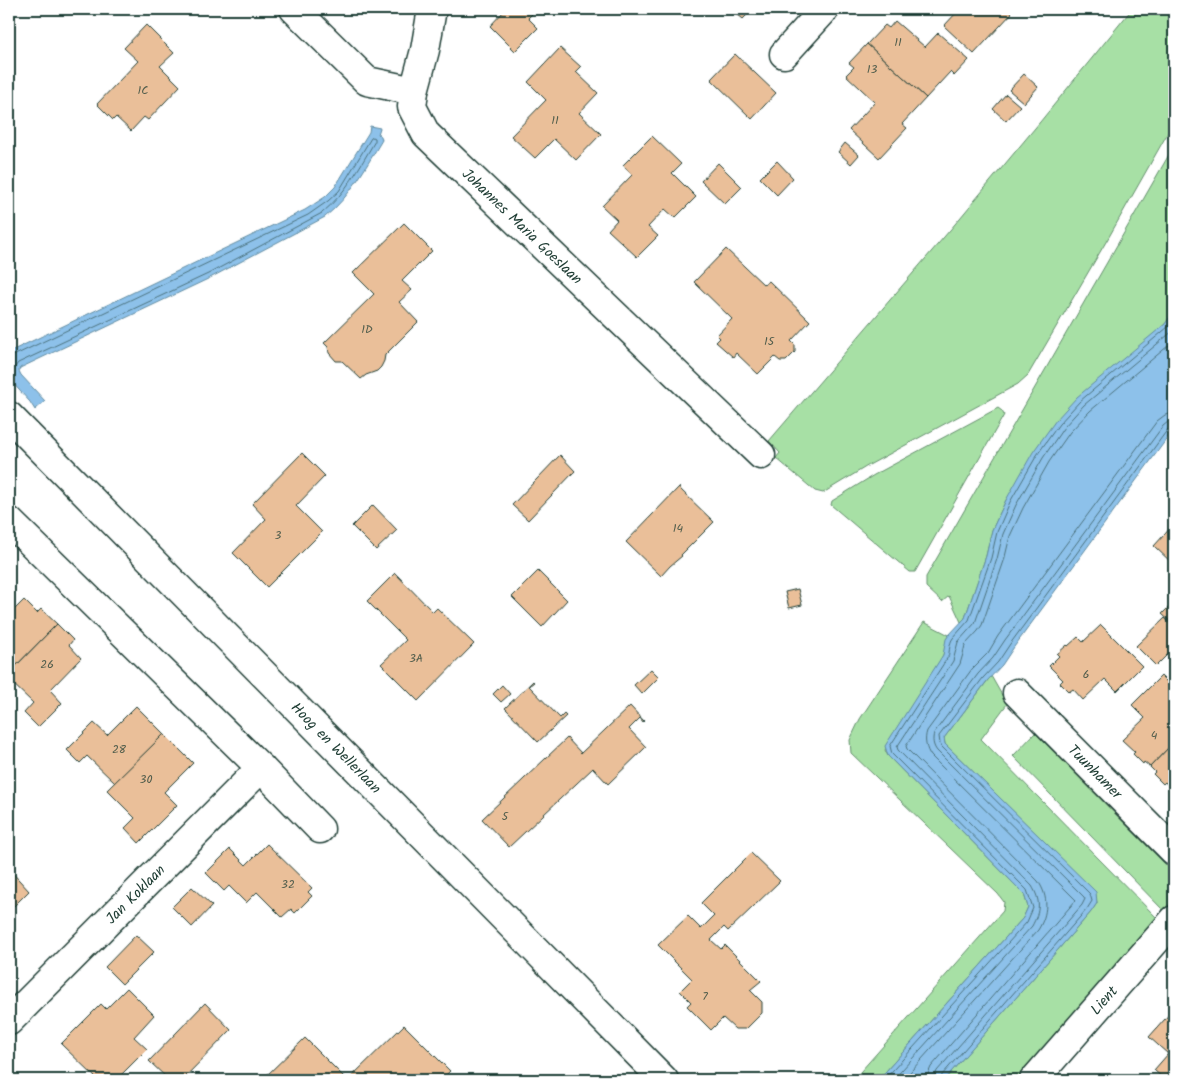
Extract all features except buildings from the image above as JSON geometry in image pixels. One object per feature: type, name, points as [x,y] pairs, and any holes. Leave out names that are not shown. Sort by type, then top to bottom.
[{"type":"street","points":[[294,9],[367,81],[414,91],[425,50],[432,9]]},
{"type":"street","points":[[784,54],[825,9]]},
{"type":"street","name":"Johannes Maria Goeslaan","points":[[414,91],[412,107],[426,134],[760,455]]},
{"type":"street","name":"Hoog en Wellerlaan","points":[[9,416],[664,1080]]},
{"type":"street","points":[[9,521],[320,828]]},
{"type":"street","name":"Tuunhamer","points":[[1017,693],[1174,851]]},
{"type":"street","name":"Jan Koklaan","points":[[9,1020],[260,768]]},
{"type":"street","name":"Lient","points":[[1034,1080],[1174,920]]},
{"type":"green space","points":[[1132,9],[1174,9],[1174,122],[1028,375],[1018,384],[869,465],[823,493],[815,491],[776,458],[780,453],[769,441],[950,230]]},
{"type":"green space","points":[[1174,146],[1174,311],[1165,324],[1149,338],[1006,500],[992,530],[986,556],[965,618],[961,622],[949,596],[942,602],[926,587],[926,577]]},
{"type":"green space","points":[[998,408],[1004,415],[915,572],[910,572],[831,505],[832,501],[874,475]]},
{"type":"green space","points":[[924,622],[949,635],[941,660],[885,750],[888,756],[1024,894],[1028,907],[1023,918],[878,1080],[853,1080],[1003,911],[1004,902],[998,894],[851,753],[850,740],[860,719]]},
{"type":"green space","points":[[991,676],[1007,704],[981,739],[1158,919],[1017,1080],[944,1080],[1097,903],[1095,892],[945,744],[944,738]]},
{"type":"green space","points":[[1035,733],[1174,873],[1174,898],[1164,911],[1013,756]]},
{"type":"water","points":[[370,126],[380,128],[378,134],[382,140],[350,191],[325,217],[210,278],[20,368],[21,375],[45,401],[35,410],[9,379],[9,352],[305,210],[325,197],[335,187],[369,132]]},
{"type":"water","points":[[1174,311],[1174,429],[1002,665],[987,681],[944,738],[945,744],[1096,892],[1097,903],[944,1080],[878,1080],[1023,918],[1028,907],[1024,894],[888,756],[885,746],[943,655],[946,639],[965,618],[986,556],[992,530],[1006,500],[1033,452],[1056,420],[1077,397],[1165,324]]}]
